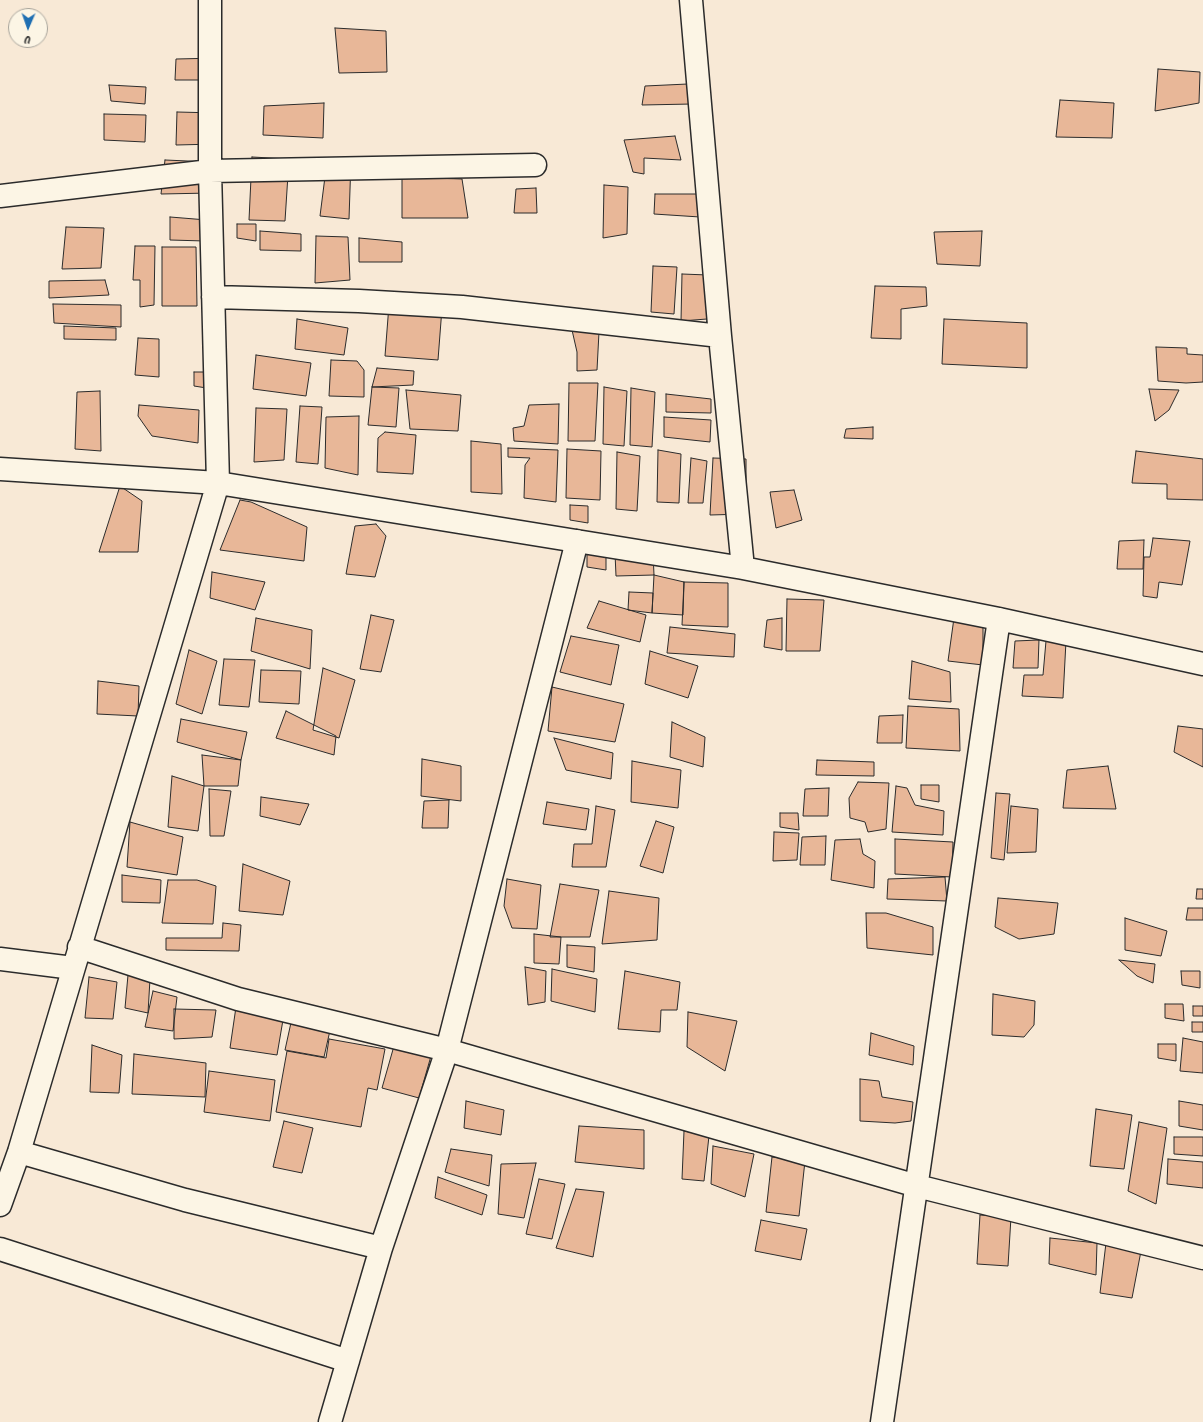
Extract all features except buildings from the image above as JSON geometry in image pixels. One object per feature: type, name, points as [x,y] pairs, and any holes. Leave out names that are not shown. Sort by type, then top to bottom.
[{"type":"street","points":[[0,1205],[19,1152],[218,483],[210,171],[210,0]]},
{"type":"street","points":[[691,0],[720,336],[743,568]]},
{"type":"street","points":[[0,196],[210,171],[535,165]]},
{"type":"street","points":[[213,297],[359,301],[462,307],[720,336]]},
{"type":"street","points":[[0,469],[218,483],[577,541],[743,568],[999,619],[1203,664]]},
{"type":"street","points":[[330,1422],[381,1248],[447,1050],[577,541]]},
{"type":"street","points":[[882,1422],[999,619]]},
{"type":"street","points":[[79,947],[238,999],[447,1050],[917,1186],[1203,1258]]},
{"type":"street","points":[[0,959],[73,968]]},
{"type":"street","points":[[19,1152],[185,1200],[381,1248]]},
{"type":"street","points":[[0,1249],[348,1361]]}]
